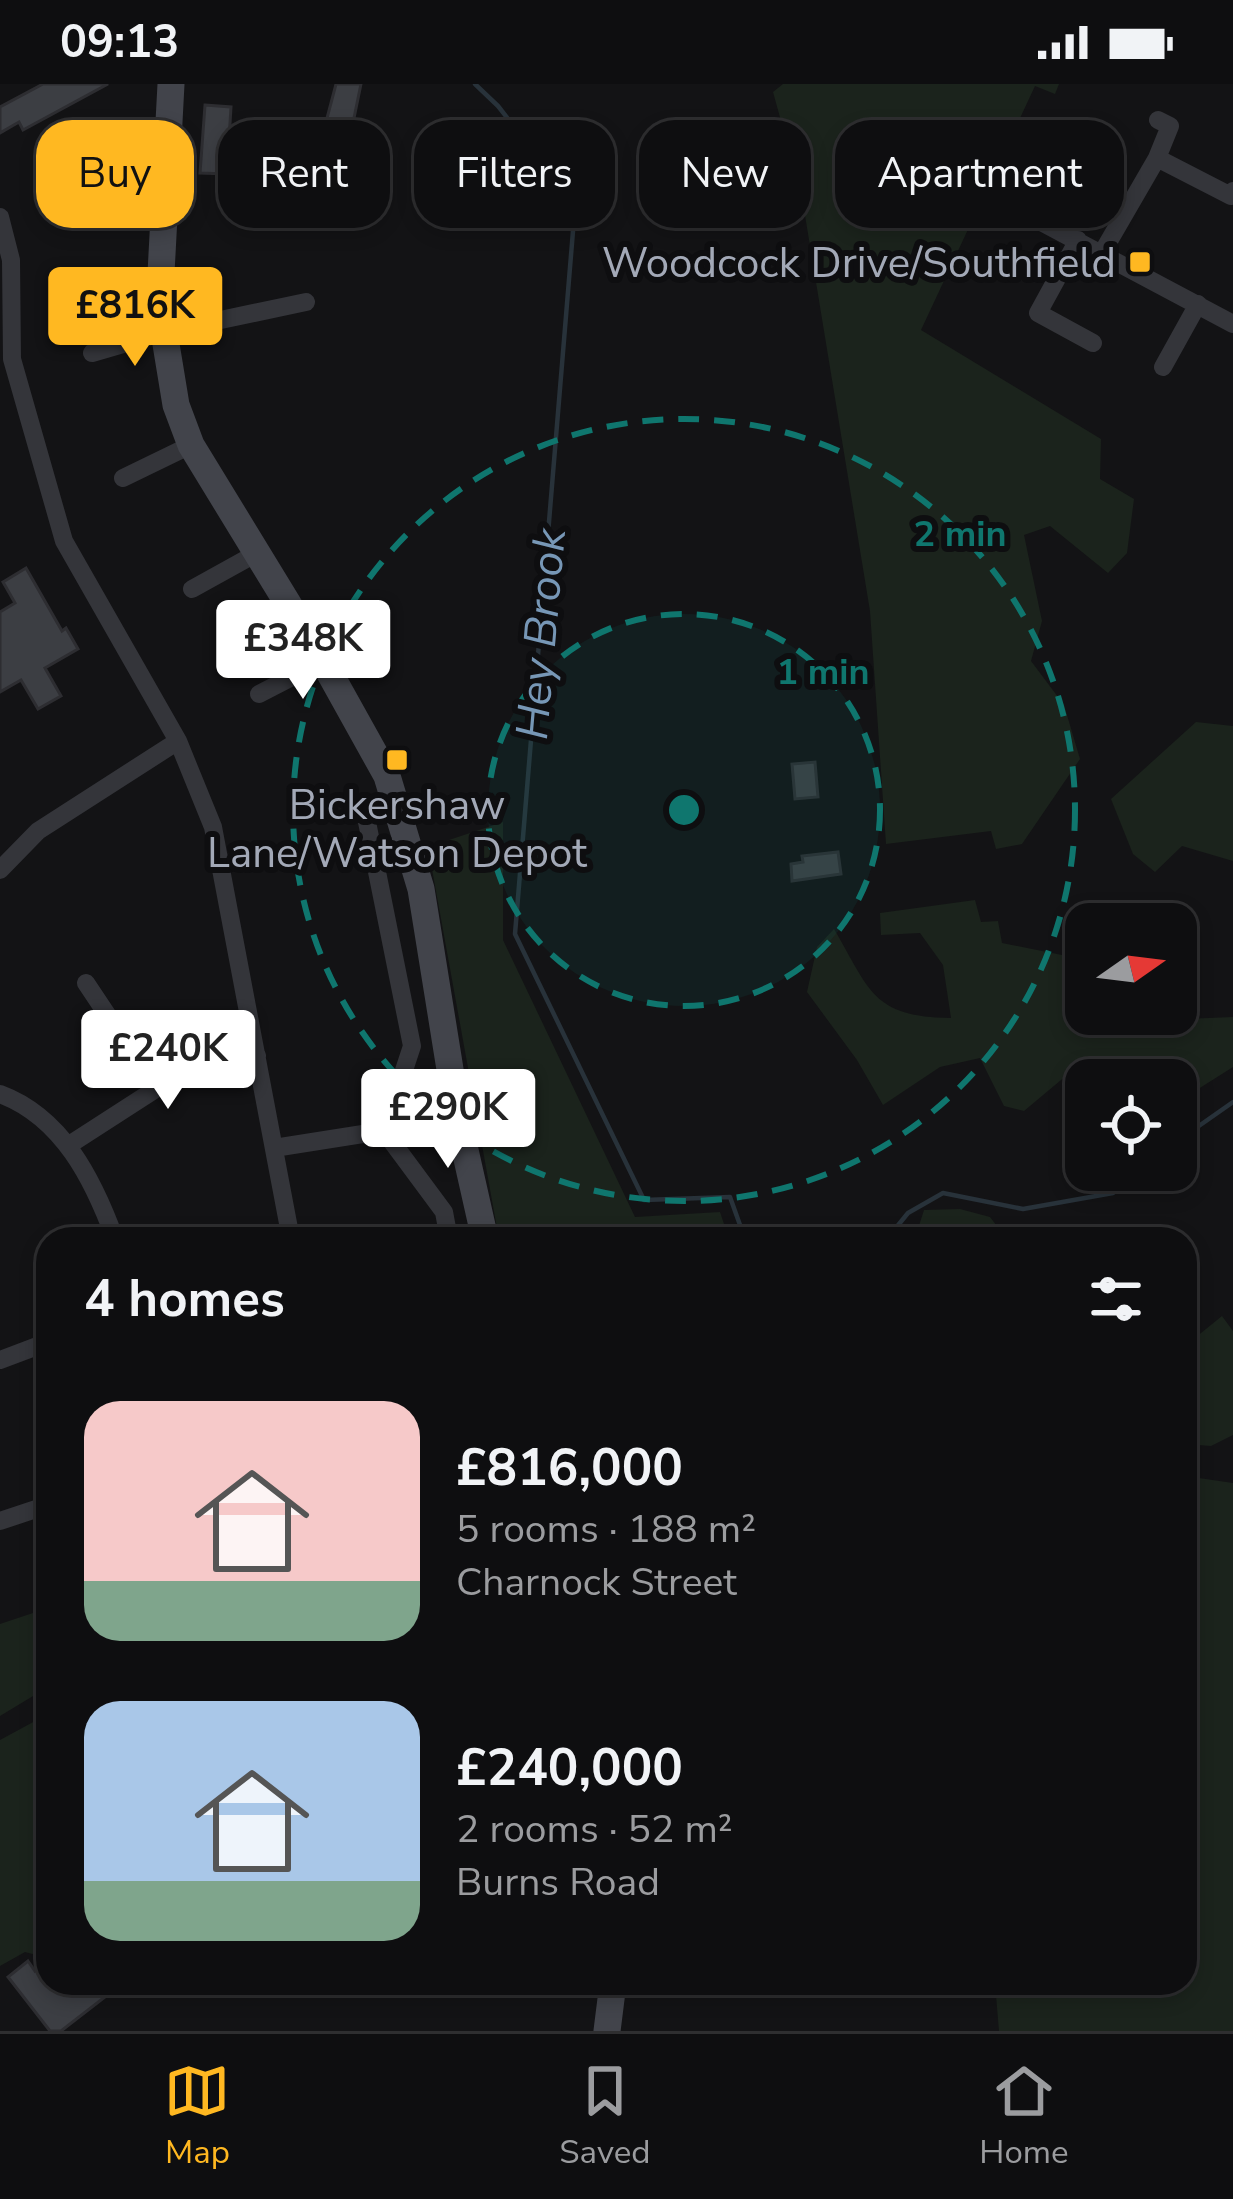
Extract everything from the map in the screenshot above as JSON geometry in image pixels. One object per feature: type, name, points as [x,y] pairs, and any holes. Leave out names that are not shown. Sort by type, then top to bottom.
[{"type":"main road","points":[[171,84],[161,245],[164,332],[176,405],[191,445],[387,776],[421,889],[458,1119],[482,1227]]},
{"type":"main road","points":[[607,2031],[612,1995]]},
{"type":"street","points":[[1102,253],[1170,126],[1158,120]]},
{"type":"street","points":[[1156,158],[1231,196],[1233,191]]},
{"type":"street","points":[[0,217],[11,260],[6,361],[64,541],[178,741],[213,827],[288,1227]]},
{"type":"street","points":[[1055,228],[1233,324]]},
{"type":"street","points":[[1078,240],[1038,313],[1093,344]]},
{"type":"street","points":[[92,353],[164,332],[306,302]]},
{"type":"street","points":[[1163,367],[1198,304]]},
{"type":"street","points":[[123,478],[191,445]]},
{"type":"street","points":[[192,589],[257,553]]},
{"type":"street","points":[[259,694],[323,662]]},
{"type":"street","points":[[0,870],[38,831],[178,741]]},
{"type":"street","points":[[364,807],[412,1046],[385,1131]]},
{"type":"street","points":[[86,983],[156,1088]]},
{"type":"street","points":[[69,1145],[179,1074],[257,1056]]},
{"type":"street","points":[[0,1094],[29,1105],[69,1145],[110,1227]]},
{"type":"street","points":[[274,1148],[458,1119]]},
{"type":"street","points":[[385,1131],[444,1212],[447,1227]]},
{"type":"street","points":[[0,1360],[36,1346]]},
{"type":"street","points":[[1,1518],[36,1508]]},
{"type":"shaded area","points":[[783,84],[1059,84],[1055,94],[1035,86],[1019,120],[835,120],[835,228],[969,228],[921,330],[1101,439],[1100,479],[1134,499],[1127,553],[1108,573],[1050,526],[1024,535],[1042,621],[1031,661],[1064,705],[1080,759],[1022,844],[996,849],[991,831],[886,844],[870,611],[807,228],[811,228],[811,120],[781,120],[773,92]]},
{"type":"shaded area","points":[[1196,722],[1233,726],[1233,861],[1182,846],[1155,872],[1133,854],[1111,799]]},
{"type":"shaded area","points":[[503,822],[503,940],[635,1217],[720,1212],[725,1227],[497,1227],[428,847]]},
{"type":"shaded area","points":[[975,900],[981,922],[998,921],[1002,943],[1065,956],[1065,1035],[1197,1035],[1197,1018],[1233,1017],[1233,1067],[1197,1090],[1197,1059],[1065,1059],[1065,1077],[1024,1111],[1004,1106],[980,1058],[940,1067],[883,1105],[807,992],[817,947],[834,929],[876,996],[904,1012],[951,1018],[943,965],[920,933],[881,935],[880,913]]},
{"type":"shaded area","points":[[960,1209],[990,1217],[998,1227],[919,1227],[924,1210]]},
{"type":"shaded area","points":[[1222,1316],[1233,1331],[1233,1435],[1211,1446],[1197,1445],[1197,1336]]},
{"type":"shaded area","points":[[1197,1478],[1233,1483],[1233,2031],[999,2031],[996,1995],[1197,1995]]},
{"type":"shaded area","points":[[36,1612],[36,1694],[0,1716],[0,1624]]},
{"type":"shaded area","points":[[36,1720],[36,1955],[25,1952],[0,1966],[0,1740]]},
{"type":"building","points":[[43,84],[108,84],[23,130],[19,122],[0,133],[0,107]]},
{"type":"building","points":[[336,84],[361,84],[354,120],[327,118]]},
{"type":"building","points":[[205,105],[231,107],[230,120],[218,120],[218,174],[200,173]]},
{"type":"building","points":[[26,568],[62,631],[66,628],[78,649],[45,668],[61,696],[38,709],[21,680],[0,692],[0,612],[15,603],[3,582]]},
{"type":"building","points":[[815,762],[818,797],[795,799],[792,764]]},
{"type":"building","points":[[838,852],[841,874],[792,881],[791,864],[803,862],[802,856]]},
{"type":"building","points":[[28,1961],[36,1970],[36,1995],[108,1995],[61,2031],[50,2031],[8,1977]]},
{"type":"waterway","name":"Hey Brook","points":[[475,84],[565,192],[573,231],[515,934],[644,1200],[730,1197],[741,1227]]},
{"type":"waterway","name":"Hey Brook","points":[[1197,1127],[1233,1102]]},
{"type":"waterway","name":"Hey Brook","points":[[897,1227],[908,1213],[943,1193],[1023,1209],[1116,1191]]},
{"type":"place","name":"Woodcock Drive/Southfield","points":[[1140,262]]},
{"type":"place","name":"Bickershaw Lane/Watson Depot","points":[[397,760]]}]
